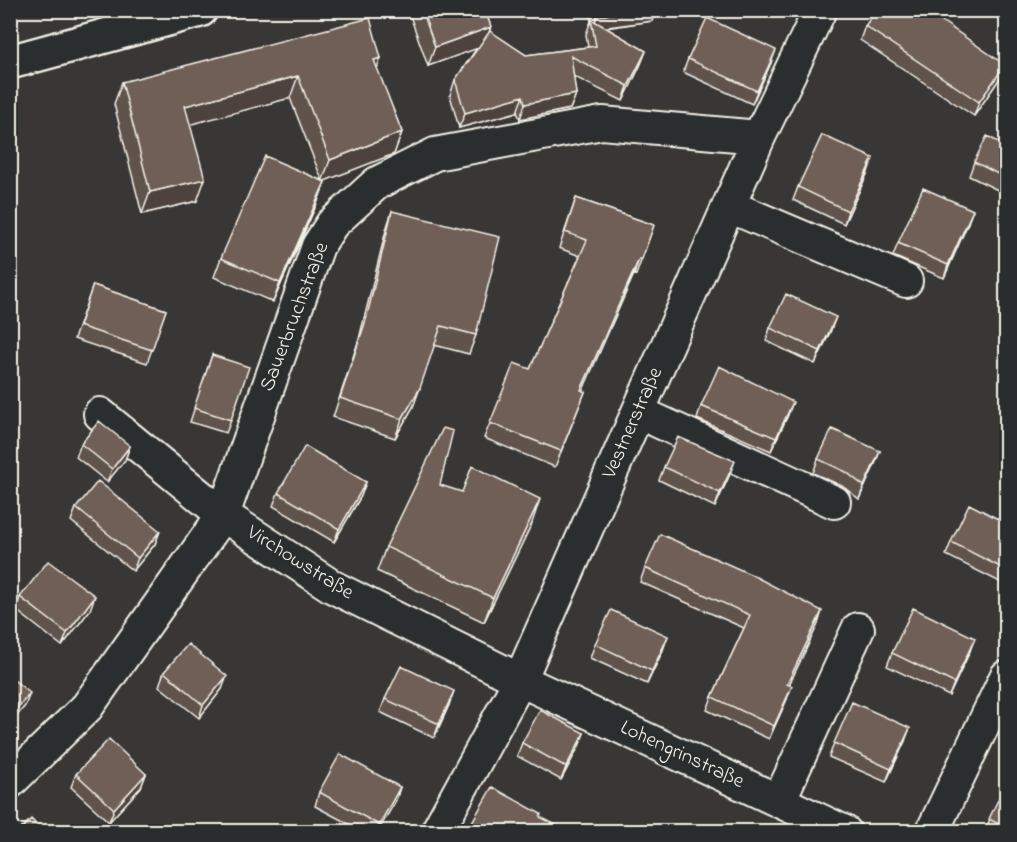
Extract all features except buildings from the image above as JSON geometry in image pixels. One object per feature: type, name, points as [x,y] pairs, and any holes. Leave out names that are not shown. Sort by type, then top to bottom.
[{"type":"main road","points":[[10,62],[200,10]]},
{"type":"street","name":"Vestnerstraße","points":[[437,831],[520,680],[759,136],[820,10]]},
{"type":"street","name":"Sauerbruchstraße","points":[[10,782],[87,707],[224,514],[318,246],[332,224],[377,183],[435,154],[602,123],[759,136]]},
{"type":"street","points":[[729,206],[906,281]]},
{"type":"street","points":[[638,412],[834,502]]},
{"type":"street","name":"Virchowstraße","points":[[100,414],[224,514],[333,587],[520,680]]},
{"type":"street","points":[[779,801],[858,629]]},
{"type":"street","points":[[932,831],[1006,677]]},
{"type":"street","name":"Lohengrinstraße","points":[[520,680],[844,831]]}]
